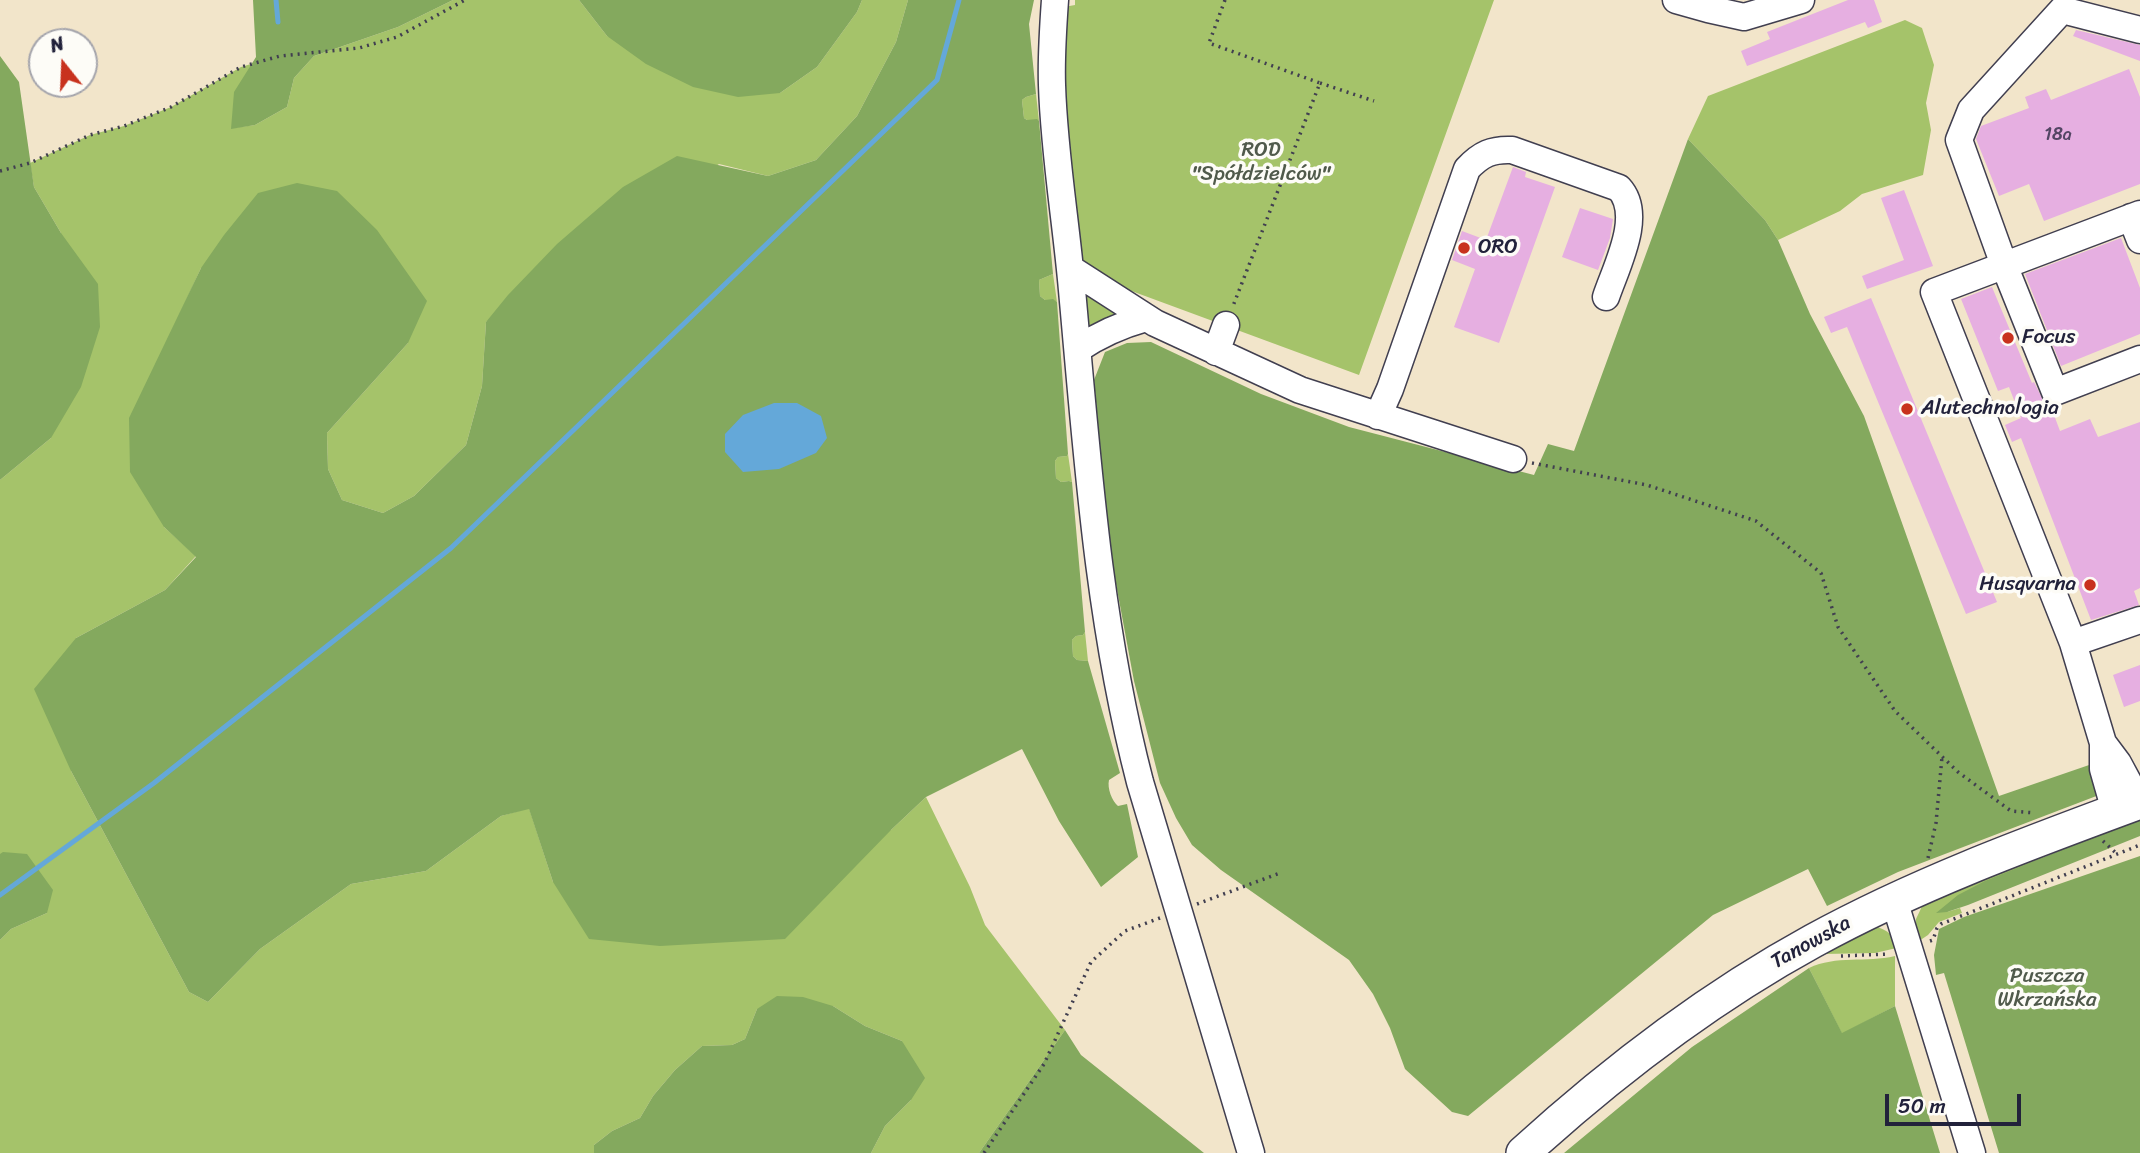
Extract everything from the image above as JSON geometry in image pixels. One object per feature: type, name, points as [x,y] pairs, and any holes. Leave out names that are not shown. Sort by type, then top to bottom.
[{"type":"main road","name":"Tanowska","points":[[1522,1153],[1622,1068],[1710,1003],[1811,942],[1908,894],[2131,805]]},
{"type":"street","points":[[1055,0],[1052,85],[1094,528],[1109,629],[1133,757],[1251,1153]]},
{"type":"street","points":[[1676,0],[1709,5],[1744,17],[1801,0]]},
{"type":"street","points":[[2140,30],[2062,10],[1971,110],[1959,140],[2054,392],[2140,359]]},
{"type":"street","points":[[1378,416],[1390,389],[1467,169],[1478,157],[1495,150],[1512,150],[1619,188],[1628,202],[1630,225],[1606,297]]},
{"type":"street","points":[[2131,805],[2103,769],[2103,743],[2073,643],[1934,292],[2004,265],[2137,224]]},
{"type":"street","points":[[1071,270],[1146,318],[1300,390],[1513,459]]},
{"type":"street","points":[[1078,349],[1098,335],[1146,318]]},
{"type":"street","points":[[1216,352],[1226,325]]},
{"type":"street","points":[[2073,643],[2140,620]]},
{"type":"street","points":[[1908,894],[1909,948],[1972,1153]]},
{"type":"path","points":[[0,171],[30,163],[90,135],[124,126],[171,107],[241,67],[280,56],[359,48],[397,37],[465,0]]},
{"type":"path","points":[[1225,0],[1209,43],[1374,101]]},
{"type":"path","points":[[1226,325],[1320,83]]},
{"type":"path","points":[[1513,459],[1647,485],[1756,521],[1821,573],[1838,627],[1895,711],[1958,772],[2011,811],[2037,813]]},
{"type":"path","points":[[1908,894],[1936,823],[1942,757]]},
{"type":"path","points":[[2083,823],[2117,854]]},
{"type":"path","points":[[1836,956],[1885,955],[1933,940],[1941,924],[2140,845]]},
{"type":"path","points":[[984,1153],[1044,1064],[1091,962],[1125,930],[1280,873]]},
{"type":"green space","points":[[253,0],[453,0],[398,27],[314,56],[294,78],[287,107],[255,125],[231,129],[234,92],[256,57]]},
{"type":"green space","points":[[453,0],[579,0],[607,36],[780,93],[817,67],[857,12],[862,0],[908,0],[896,42],[857,116],[816,160],[768,176],[719,164],[486,322],[482,386],[466,445],[414,496],[383,513],[342,500],[328,469],[327,433],[408,343],[201,268],[171,333],[164,527],[196,556],[165,590],[76,638],[71,771],[189,992],[208,1002],[260,949],[351,884],[426,871],[501,816],[529,808],[553,882],[891,830],[926,797],[970,887],[985,925],[1065,1030],[979,1153],[871,1153],[885,1126],[911,1100],[902,1041],[865,1026],[833,1006],[757,1009],[745,1039],[732,1045],[702,1046],[675,1070],[653,1096],[640,1118],[612,1131],[594,1145],[594,1153],[0,1153],[0,940],[11,929],[47,913],[0,854],[0,480],[51,438],[61,233],[34,187],[30,163],[90,135],[124,126],[171,107],[251,64],[232,128],[255,125],[287,107],[294,78],[314,56],[398,27]]},
{"type":"green space","points":[[579,0],[862,0],[857,12],[817,67],[780,93],[738,97],[693,87],[646,64],[607,36]]},
{"type":"green space","points":[[908,0],[1034,0],[1029,24],[1036,94],[1022,100],[1024,118],[1039,121],[1053,274],[1039,280],[1040,296],[1045,300],[1053,299],[1057,302],[1068,454],[1055,461],[1056,478],[1061,482],[1072,482],[1085,632],[1072,640],[1073,656],[1077,660],[1088,661],[1120,773],[1109,780],[1109,790],[1118,806],[1127,804],[1138,857],[1101,887],[1059,821],[1022,749],[926,797],[785,939],[660,946],[589,939],[553,882],[529,809],[501,816],[426,871],[351,884],[260,949],[208,1002],[189,992],[71,771],[34,689],[76,638],[165,590],[196,557],[164,527],[130,472],[129,418],[201,268],[224,235],[258,193],[297,183],[337,191],[377,230],[427,301],[408,343],[327,433],[328,469],[342,500],[383,513],[414,496],[466,445],[482,386],[486,322],[557,244],[623,187],[677,156],[768,176],[816,160],[857,116],[896,42]]},
{"type":"green space","name":"ROD \"Spółdzielców\"","points":[[1075,0],[1494,0],[1359,375],[1099,279],[1079,260],[1063,90],[1064,7],[1075,5]]},
{"type":"green space","points":[[1905,20],[1922,28],[1934,65],[1926,103],[1931,130],[1923,175],[1862,194],[1840,211],[1778,240],[1765,220],[1688,139],[1708,96]]},
{"type":"green space","points":[[0,56],[19,82],[34,187],[61,233],[98,284],[100,327],[81,387],[51,438],[0,480]]},
{"type":"green space","points":[[1036,94],[1039,121],[1027,120],[1024,118],[1022,100]]},
{"type":"green space","points":[[1688,139],[1765,220],[1778,240],[1810,314],[1864,416],[1999,796],[2092,764],[2099,795],[1898,872],[1827,906],[1808,869],[1713,915],[1468,1116],[1452,1112],[1405,1069],[1390,1028],[1373,994],[1349,960],[1221,870],[1192,845],[1176,818],[1160,783],[1134,681],[1109,546],[1094,380],[1105,352],[1127,343],[1151,342],[1261,394],[1349,427],[1534,475],[1548,444],[1574,451]]},
{"type":"green space","points":[[1053,274],[1057,302],[1045,300],[1040,296],[1039,280]]},
{"type":"green space","points":[[1079,286],[1131,317],[1083,332]]},
{"type":"green space","points":[[1068,454],[1072,482],[1061,482],[1056,478],[1055,461]]},
{"type":"green space","points":[[1085,632],[1088,661],[1077,660],[1073,656],[1072,640]]},
{"type":"green space","points":[[2140,818],[2047,855],[1947,912],[1960,908],[1962,913],[1939,922],[1928,935],[1916,943],[1916,919],[1925,900]]},
{"type":"green space","points":[[2140,818],[2140,836],[1968,905],[1936,913],[1958,895],[1985,881]]},
{"type":"green space","points":[[0,854],[27,854],[53,890],[47,913],[11,929],[0,940]]},
{"type":"green space","name":"Puszcza Wkrzańska","points":[[2140,856],[2140,1153],[1999,1153],[1944,973],[1936,975],[1934,955],[1939,929],[1964,917]]},
{"type":"green space","points":[[1867,925],[1887,931],[1901,947],[1875,953],[1824,954]]},
{"type":"green space","points":[[1895,956],[1895,1006],[1842,1034],[1809,968],[1840,960]]},
{"type":"green space","points":[[1809,968],[1842,1033],[1895,1006],[1940,1153],[1564,1153],[1692,1047]]},
{"type":"green space","points":[[777,996],[803,997],[833,1006],[865,1026],[902,1041],[925,1078],[911,1100],[885,1126],[871,1153],[594,1153],[594,1145],[612,1131],[640,1118],[653,1096],[675,1070],[702,1046],[732,1045],[745,1039],[757,1009]]},
{"type":"green space","points":[[1065,1030],[1081,1055],[1204,1153],[979,1153]]},
{"type":"water","points":[[774,403],[797,403],[821,416],[827,438],[816,453],[779,469],[743,472],[725,452],[725,434],[743,415]]},
{"type":"building","points":[[1848,0],[1874,0],[1882,22],[1868,28],[1865,22],[1747,66],[1741,51],[1770,39],[1767,32]]},
{"type":"building","points":[[2076,30],[2140,45],[2140,61],[2073,36]]},
{"type":"building","points":[[2129,69],[2140,97],[2140,184],[2044,221],[2029,184],[1999,196],[1976,139],[1981,126],[2029,108],[2025,97],[2046,89],[2051,100]]},
{"type":"building","points":[[1513,167],[1526,172],[1525,177],[1555,187],[1499,343],[1454,327],[1475,269],[1452,260],[1462,231],[1486,240]]},
{"type":"building","points":[[1904,190],[1933,266],[1867,289],[1862,276],[1904,260],[1881,198]]},
{"type":"building","points":[[1580,208],[1613,219],[1610,238],[1598,270],[1562,257]]},
{"type":"building","points":[[2121,238],[2140,288],[2140,334],[2061,366],[2025,274]]},
{"type":"building","points":[[1992,287],[2032,383],[2034,382],[2045,404],[2051,407],[2060,431],[2090,419],[2098,437],[2140,422],[2140,588],[2134,591],[2139,605],[2091,620],[2021,438],[2012,442],[2005,425],[2021,418],[2009,387],[1998,391],[1961,299]]},
{"type":"building","points":[[1871,298],[1997,602],[1966,614],[1847,327],[1831,333],[1824,317]]},
{"type":"building","points":[[2140,665],[2140,701],[2124,707],[2113,675]]},
{"type":"waterway","points":[[276,0],[278,22]]},
{"type":"waterway","points":[[0,895],[154,783],[451,548],[937,80],[959,0]]},
{"type":"place","name":"ORO","points":[[1464,248]]},
{"type":"place","name":"Focus","points":[[2008,338]]},
{"type":"place","name":"Alutechnologia","points":[[1907,409]]},
{"type":"place","name":"Husqvarna","points":[[2090,585]]}]
